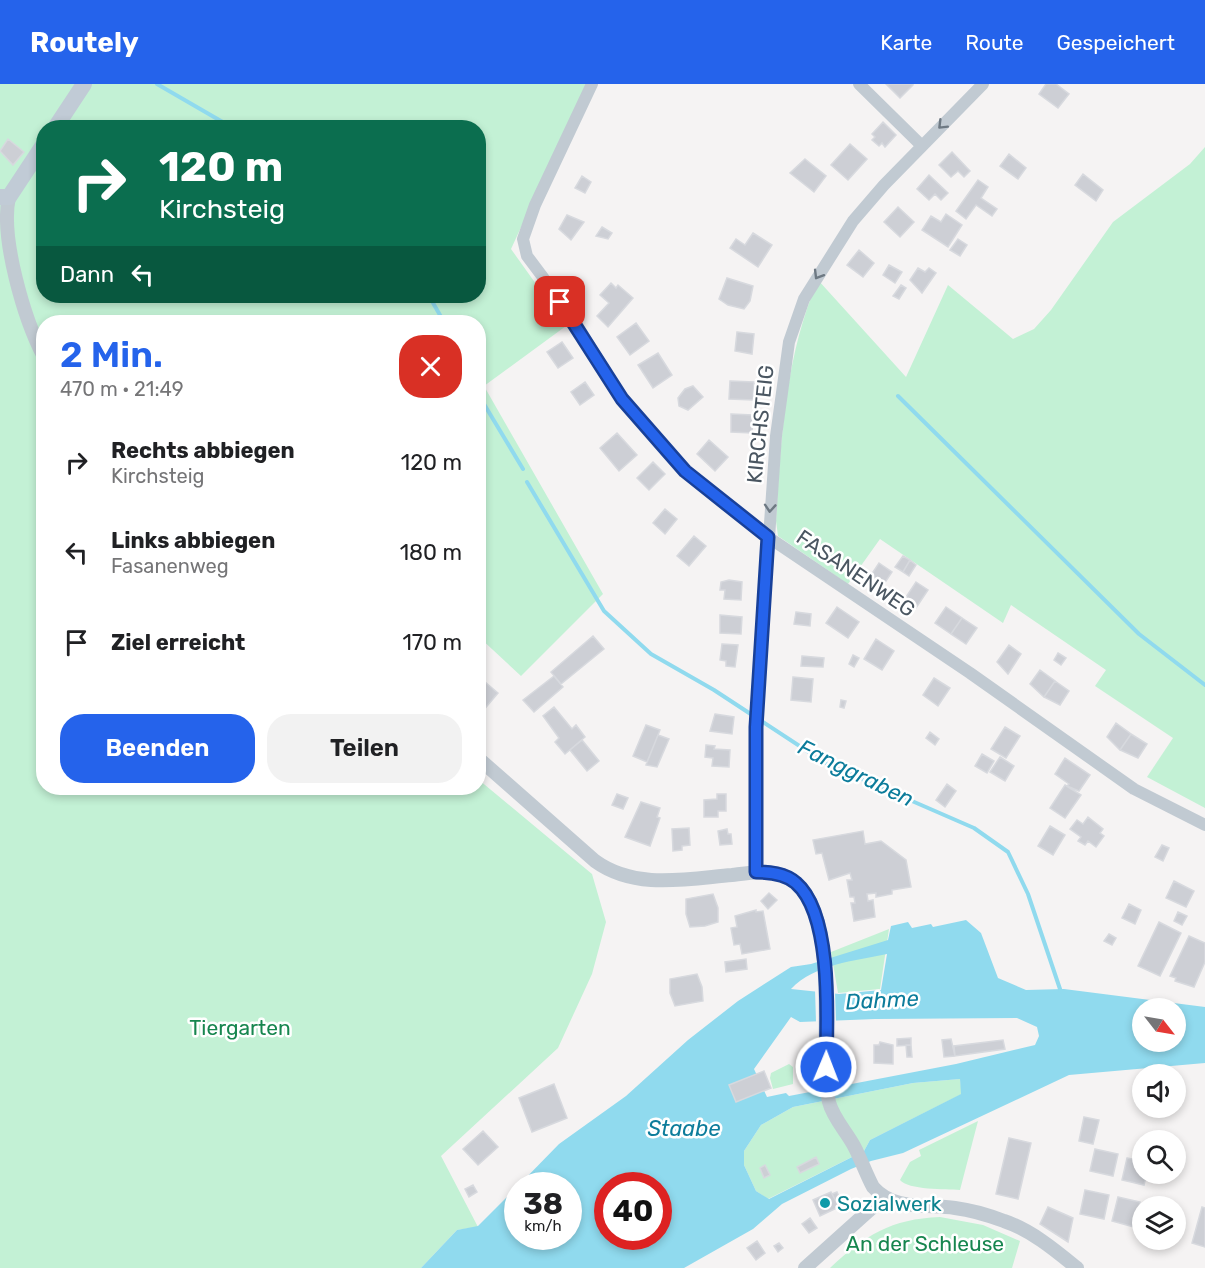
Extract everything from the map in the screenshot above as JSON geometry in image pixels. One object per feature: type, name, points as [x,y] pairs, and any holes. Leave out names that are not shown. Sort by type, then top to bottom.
[{"type":"main road","points":[[60,120],[84,84]]},
{"type":"main road","points":[[5,197],[36,155]]},
{"type":"street","name":"FASANENWEG","points":[[592,84],[535,205],[523,239],[527,256],[569,312],[622,399],[685,471],[768,537],[970,673],[1134,789],[1205,825]]},
{"type":"street","points":[[860,84],[922,146]]},
{"type":"street","name":"KIRCHSTEIG","points":[[756,872],[756,727],[768,537],[783,377],[800,310],[853,221],[983,84]]},
{"type":"street","points":[[5,197],[4,237],[22,302],[36,337]]},
{"type":"street","points":[[486,765],[595,861],[616,873],[651,880],[756,872],[783,875],[795,881],[806,894],[813,910],[822,955],[828,1094],[873,1187],[884,1197],[900,1204],[956,1208],[1006,1221],[1025,1230],[1073,1265]]},
{"type":"street","points":[[805,1268],[884,1197]]},
{"type":"green space","name":"Tiergarten","points":[[0,84],[587,84],[511,249],[566,326],[486,385],[486,315],[36,315],[36,795],[486,795],[486,786],[592,874],[606,922],[592,974],[558,1048],[441,1156],[478,1227],[457,1230],[421,1268],[0,1268]]},
{"type":"green space","points":[[1205,147],[1205,808],[1147,777],[1173,738],[1095,686],[1106,670],[1011,605],[1003,623],[880,539],[848,584],[778,536],[776,521],[786,398],[798,338],[818,280],[906,377],[948,285],[1013,339],[1034,329],[1051,310],[1113,222],[1190,164]]},
{"type":"green space","name":"Tiergarten","points":[[486,389],[603,594],[521,676],[486,644]]},
{"type":"green space","points":[[889,929],[880,989],[838,993],[831,952]]},
{"type":"green space","points":[[789,1064],[793,1067],[793,1084],[773,1089],[771,1073]]},
{"type":"green space","points":[[960,1079],[962,1094],[870,1140],[864,1151],[768,1199],[756,1191],[744,1165],[744,1151],[761,1125],[793,1107],[913,1083]]},
{"type":"green space","points":[[978,1121],[960,1190],[911,1186],[900,1180],[910,1162],[921,1156],[919,1150]]},
{"type":"green space","name":"An der Schleuse","points":[[940,1217],[983,1225],[1020,1241],[1012,1268],[830,1268],[855,1246],[880,1231],[907,1221]]},
{"type":"water","points":[[966,920],[981,933],[998,978],[1026,990],[1064,989],[1134,998],[1132,998],[1132,1052],[1186,1052],[1186,1005],[1205,1007],[1205,1063],[1132,1064],[1132,1069],[1069,1075],[903,1153],[851,1169],[782,1204],[753,1229],[684,1268],[421,1268],[457,1230],[478,1226],[504,1200],[504,1250],[582,1250],[582,1172],[532,1172],[559,1144],[626,1096],[688,1040],[738,1001],[791,967],[811,964],[888,940],[891,926],[908,922],[912,928],[931,924],[933,927]],"holes":[[[887,954],[881,990],[839,994],[791,989],[811,974],[823,969]],[[791,1017],[800,1022],[1017,1018],[1037,1027],[1039,1036],[1035,1045],[956,1064],[789,1096],[786,1093],[767,1097],[754,1069]],[[960,1079],[961,1094],[870,1140],[864,1151],[769,1199],[756,1191],[744,1165],[744,1151],[761,1125],[793,1107],[913,1083]]]},
{"type":"pier","points":[[815,989],[835,991],[836,1021],[816,1022]]},
{"type":"building","points":[[886,84],[913,84],[913,85],[900,98]]},
{"type":"building","points":[[1046,84],[1056,84],[1069,94],[1058,108],[1039,94]]},
{"type":"building","points":[[883,122],[896,135],[885,147],[882,143],[879,146],[872,140],[875,137],[872,134]]},
{"type":"building","points":[[8,139],[24,152],[13,165],[0,151]]},
{"type":"building","points":[[850,144],[867,159],[848,180],[831,165]]},
{"type":"building","points":[[952,152],[970,171],[964,177],[958,171],[951,177],[939,165]]},
{"type":"building","points":[[1009,154],[1026,168],[1018,179],[1000,166]]},
{"type":"building","points":[[805,159],[826,176],[814,192],[790,173]]},
{"type":"building","points":[[1083,174],[1103,190],[1096,201],[1075,185]]},
{"type":"building","points":[[929,175],[948,193],[941,200],[935,194],[929,200],[917,189]]},
{"type":"building","points":[[582,176],[591,182],[585,193],[575,188]]},
{"type":"building","points":[[978,180],[988,187],[981,198],[997,209],[992,216],[976,205],[966,219],[956,211]]},
{"type":"building","points":[[898,207],[914,222],[900,237],[884,222]]},
{"type":"building","points":[[946,214],[962,225],[948,247],[922,230],[931,216],[941,222]]},
{"type":"building","points":[[567,215],[584,222],[571,240],[559,229]]},
{"type":"building","points":[[602,227],[612,233],[608,239],[596,236]]},
{"type":"building","points":[[753,233],[772,245],[758,267],[730,248],[736,239],[745,245]]},
{"type":"building","points":[[958,239],[967,245],[960,256],[950,250]]},
{"type":"building","points":[[859,250],[874,263],[863,277],[847,265]]},
{"type":"building","points":[[889,265],[902,272],[895,283],[883,275]]},
{"type":"building","points":[[918,268],[925,272],[929,268],[936,273],[922,293],[910,280]]},
{"type":"building","points":[[727,278],[753,286],[750,301],[744,309],[728,305],[719,299]]},
{"type":"building","points":[[611,283],[616,288],[618,285],[633,298],[608,327],[597,316],[609,303],[600,295]]},
{"type":"building","points":[[901,285],[906,288],[899,299],[893,296]]},
{"type":"building","points":[[636,323],[649,341],[630,355],[617,337]]},
{"type":"building","points":[[737,332],[754,334],[752,354],[735,351]]},
{"type":"building","points":[[562,342],[573,358],[558,368],[547,352]]},
{"type":"building","points":[[658,353],[672,375],[653,388],[638,365]]},
{"type":"building","points":[[730,381],[754,382],[753,400],[729,399]]},
{"type":"building","points":[[585,382],[594,395],[580,405],[571,392]]},
{"type":"building","points":[[693,386],[703,397],[688,410],[679,406],[678,398],[685,389]]},
{"type":"building","points":[[731,414],[753,415],[752,433],[731,432]]},
{"type":"building","points":[[617,433],[637,455],[619,471],[600,448]]},
{"type":"building","points":[[709,440],[728,457],[715,471],[697,454]]},
{"type":"building","points":[[653,462],[665,474],[649,490],[637,478]]},
{"type":"building","points":[[665,509],[677,519],[665,534],[653,523]]},
{"type":"building","points":[[694,536],[706,546],[689,566],[677,556]]},
{"type":"building","points":[[903,556],[910,560],[903,572],[895,567]]},
{"type":"building","points":[[910,560],[916,565],[909,576],[903,572]]},
{"type":"building","points":[[879,563],[892,572],[884,584],[871,575]]},
{"type":"building","points":[[729,580],[742,582],[741,600],[724,599],[725,590],[720,590],[721,582]]},
{"type":"building","points":[[916,582],[928,590],[916,608],[904,600]]},
{"type":"building","points":[[837,607],[859,622],[848,638],[826,623]]},
{"type":"building","points":[[946,607],[962,618],[951,634],[935,623]]},
{"type":"building","points":[[796,612],[811,614],[810,626],[794,624]]},
{"type":"building","points":[[720,615],[742,617],[741,634],[720,633]]},
{"type":"building","points":[[962,618],[977,628],[966,644],[951,634]]},
{"type":"building","points":[[593,636],[604,649],[561,684],[551,672]]},
{"type":"building","points":[[876,639],[894,651],[882,670],[864,659]]},
{"type":"building","points":[[722,644],[738,645],[735,667],[726,666],[726,661],[720,660]]},
{"type":"building","points":[[1009,645],[1021,654],[1008,674],[997,662]]},
{"type":"building","points":[[1058,653],[1066,658],[1061,665],[1054,660]]},
{"type":"building","points":[[853,655],[859,658],[854,667],[849,664]]},
{"type":"building","points":[[802,656],[824,658],[823,667],[801,666]]},
{"type":"building","points":[[1040,670],[1055,681],[1044,697],[1030,684]]},
{"type":"building","points":[[554,676],[563,687],[534,712],[523,700]]},
{"type":"building","points":[[793,677],[813,679],[811,702],[791,700]]},
{"type":"building","points":[[934,678],[950,688],[938,706],[923,695]]},
{"type":"building","points":[[1055,681],[1069,691],[1060,705],[1044,697]]},
{"type":"building","points":[[486,683],[498,693],[486,707]]},
{"type":"building","points":[[841,700],[846,701],[844,708],[840,707]]},
{"type":"building","points":[[554,707],[572,729],[576,725],[585,737],[565,754],[555,742],[559,738],[543,716]]},
{"type":"building","points":[[715,714],[734,717],[732,734],[710,731]]},
{"type":"building","points":[[1116,723],[1131,734],[1120,750],[1107,737]]},
{"type":"building","points":[[646,725],[660,730],[647,762],[633,756]]},
{"type":"building","points":[[1005,727],[1020,736],[1006,758],[991,749]]},
{"type":"building","points":[[930,732],[939,739],[935,745],[926,738]]},
{"type":"building","points":[[1131,734],[1147,744],[1138,758],[1120,750]]},
{"type":"building","points":[[658,735],[669,739],[657,767],[646,765]]},
{"type":"building","points":[[582,740],[599,761],[587,771],[570,750]]},
{"type":"building","points":[[706,745],[715,746],[714,749],[730,750],[729,767],[712,766],[713,758],[705,757]]},
{"type":"building","points":[[982,754],[994,761],[987,773],[975,766]]},
{"type":"building","points":[[1000,757],[1014,766],[1005,781],[990,772]]},
{"type":"building","points":[[1065,758],[1090,775],[1079,791],[1067,786],[1069,784],[1055,774]]},
{"type":"building","points":[[947,784],[956,791],[945,807],[936,800]]},
{"type":"building","points":[[1065,785],[1081,795],[1065,818],[1050,808]]},
{"type":"building","points":[[617,794],[628,798],[623,809],[612,805]]},
{"type":"building","points":[[717,794],[726,794],[726,811],[718,811],[718,817],[704,817],[704,800],[717,799]]},
{"type":"building","points":[[641,802],[660,808],[657,817],[660,818],[650,846],[625,837]]},
{"type":"building","points":[[1088,817],[1103,829],[1100,833],[1104,836],[1096,847],[1088,841],[1085,845],[1078,841],[1081,837],[1070,829],[1077,820],[1083,824]]},
{"type":"building","points":[[1050,826],[1065,835],[1053,855],[1038,846]]},
{"type":"building","points":[[689,828],[690,845],[682,846],[682,850],[673,851],[672,829]]},
{"type":"building","points":[[727,829],[728,834],[731,834],[732,844],[720,845],[718,831]]},
{"type":"building","points":[[863,831],[865,844],[881,841],[906,860],[911,887],[892,890],[892,894],[876,897],[876,893],[867,894],[868,901],[873,900],[875,917],[854,921],[851,903],[855,903],[854,897],[850,897],[847,880],[852,880],[850,873],[829,880],[822,853],[816,854],[813,840]]},
{"type":"building","points":[[1162,845],[1169,848],[1163,861],[1155,857]]},
{"type":"building","points":[[1174,881],[1194,891],[1186,907],[1166,898]]},
{"type":"building","points":[[769,893],[777,900],[768,909],[761,901]]},
{"type":"building","points":[[713,894],[718,908],[718,922],[690,927],[686,914],[686,899]]},
{"type":"building","points":[[1129,904],[1141,910],[1135,924],[1122,918]]},
{"type":"building","points":[[756,910],[756,912],[763,911],[770,949],[742,954],[740,944],[734,945],[731,928],[737,927],[735,916]]},
{"type":"building","points":[[1178,912],[1187,916],[1182,925],[1174,921]]},
{"type":"building","points":[[1159,922],[1181,933],[1160,976],[1138,966]]},
{"type":"building","points":[[1109,934],[1116,938],[1112,945],[1104,941]]},
{"type":"building","points":[[1189,936],[1205,943],[1205,962],[1194,987],[1175,981],[1176,978],[1170,976]]},
{"type":"building","points":[[746,959],[747,969],[726,972],[725,962]]},
{"type":"building","points":[[697,974],[702,987],[703,1001],[675,1006],[670,993],[670,979]]},
{"type":"building","points":[[911,1038],[911,1045],[897,1046],[897,1039]]},
{"type":"building","points":[[951,1039],[955,1056],[944,1057],[942,1040]]},
{"type":"building","points":[[1003,1040],[1005,1049],[955,1056],[954,1046]]},
{"type":"building","points":[[880,1042],[893,1045],[893,1064],[874,1063],[874,1045],[879,1045]]},
{"type":"building","points":[[906,1045],[911,1045],[912,1057],[907,1057]]},
{"type":"building","points":[[764,1071],[771,1088],[736,1102],[729,1085]]},
{"type":"building","points":[[554,1084],[567,1118],[532,1132],[519,1098]]},
{"type":"building","points":[[1084,1117],[1099,1120],[1093,1144],[1079,1141]]},
{"type":"building","points":[[483,1131],[498,1147],[478,1165],[463,1149]]},
{"type":"building","points":[[1009,1138],[1031,1143],[1018,1199],[996,1194]]},
{"type":"building","points":[[1095,1149],[1118,1154],[1113,1176],[1090,1171]]},
{"type":"building","points":[[816,1157],[819,1164],[800,1173],[797,1167]]},
{"type":"building","points":[[1127,1158],[1132,1159],[1132,1182],[1122,1180]]},
{"type":"building","points":[[765,1165],[770,1175],[764,1178],[760,1168]]},
{"type":"building","points":[[473,1185],[477,1192],[469,1197],[465,1189]]},
{"type":"building","points":[[1085,1190],[1109,1195],[1104,1219],[1080,1214]]},
{"type":"building","name":"Sozialwerk","points":[[831,1192],[839,1207],[820,1216],[813,1200]]},
{"type":"building","points":[[837,1192],[842,1203],[838,1205],[832,1194]]},
{"type":"building","points":[[1118,1197],[1132,1200],[1132,1226],[1112,1221]]},
{"type":"building","points":[[1048,1207],[1073,1218],[1068,1242],[1040,1224]]},
{"type":"building","points":[[1202,1207],[1205,1208],[1205,1247],[1192,1243]]},
{"type":"building","points":[[810,1218],[817,1228],[809,1233],[802,1224]]},
{"type":"building","points":[[757,1241],[765,1253],[756,1260],[747,1248]]},
{"type":"building","points":[[779,1243],[783,1248],[778,1252],[774,1246]]},
{"type":"waterway","name":"Fanggraben","points":[[157,84],[219,120]]},
{"type":"waterway","name":"Fanggraben","points":[[433,303],[440,315]]},
{"type":"waterway","points":[[898,396],[1139,634],[1205,685]]},
{"type":"waterway","name":"Fanggraben","points":[[486,407],[523,469]]},
{"type":"waterway","name":"Fanggraben","points":[[527,482],[604,611],[651,654],[714,690],[827,764],[974,828],[1008,852],[1028,894],[1061,992]]},
{"type":"place","name":"Sozialwerk","points":[[825,1203]]},
{"type":"route","points":[[560,302],[569,312],[622,399],[685,471],[768,537],[756,727],[756,872],[783,875],[795,881],[806,894],[813,910],[820,938],[824,973],[826,1067]]},
{"type":"water label","name":"Dahme","points":[[882,1000]]},
{"type":"water label","name":"Staabe","points":[[684,1128]]}]
